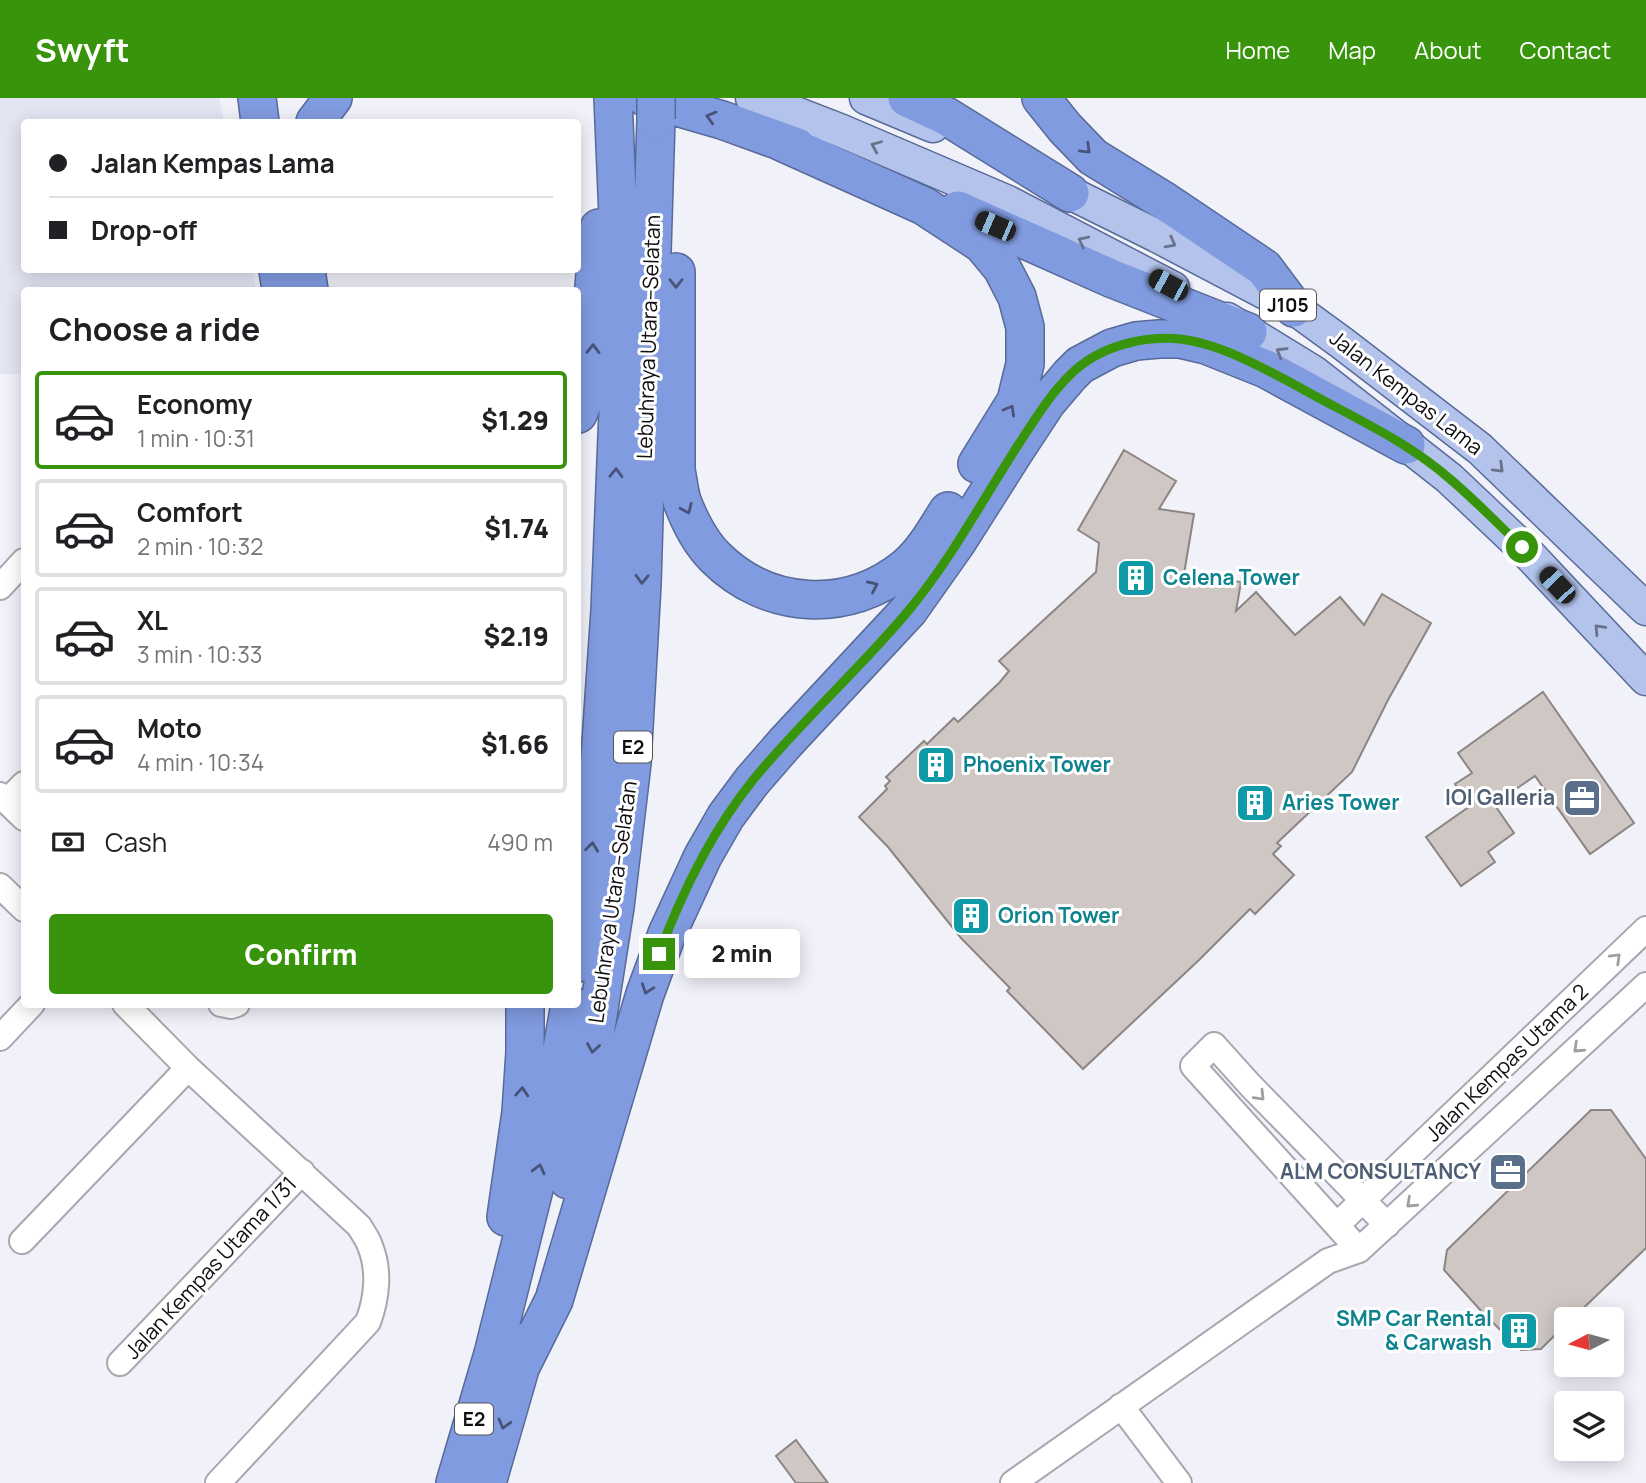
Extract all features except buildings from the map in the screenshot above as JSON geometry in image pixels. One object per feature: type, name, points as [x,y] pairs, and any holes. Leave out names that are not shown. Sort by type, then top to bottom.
[{"type":"highway","points":[[257,98],[260,119]]},
{"type":"highway","points":[[318,119],[333,98]]},
{"type":"highway","points":[[907,98],[946,116],[1070,193]]},
{"type":"highway","points":[[1041,98],[1093,157],[1264,268],[1294,308]]},
{"type":"highway","points":[[775,139],[924,206],[982,244],[1002,268],[1017,297],[1025,327],[1025,364],[1016,401],[927,545],[907,566],[883,582],[854,595],[825,600],[789,598],[759,587],[733,572],[714,556],[697,531],[682,501],[676,470],[675,433],[676,244],[652,105],[722,120],[775,139],[947,205],[1113,279],[1248,332]]},
{"type":"highway","name":"Lebuhraya Utara–Selatan","points":[[455,1483],[507,1359],[561,1217],[587,1085],[615,907],[632,763],[642,584],[652,105]]},
{"type":"highway","points":[[581,407],[587,392],[594,355],[592,309],[597,242],[613,109]]},
{"type":"highway","name":"Lebuhraya Utara–Selatan","points":[[581,937],[597,800],[610,610],[622,312],[613,109]]},
{"type":"highway","points":[[507,1359],[554,1300],[645,994],[667,934],[703,856],[726,816],[752,781],[909,610],[957,542],[1047,402],[1070,374],[1088,360],[1112,348],[1136,341],[1181,339],[1206,345],[1266,369],[1406,445]]},
{"type":"highway","points":[[507,1359],[495,1287],[521,1112],[526,1008]]},
{"type":"highway","name":"Lebuhraya Utara–Selatan","points":[[487,1483],[569,1008]]},
{"type":"main road","name":"Jalan Kempas Lama","points":[[752,98],[830,126],[1008,202],[1190,296],[1315,373],[1449,478],[1522,547],[1646,679]]},
{"type":"main road","name":"Jalan Kempas Lama","points":[[866,98],[940,129],[1157,236],[1294,308],[1479,449],[1646,609]]},
{"type":"street","points":[[0,587],[21,564]]},
{"type":"street","points":[[0,886],[21,906]]},
{"type":"street","name":"Jalan Kempas Utama 2","points":[[1337,1226],[1646,929]]},
{"type":"street","name":"Jalan Kempas Utama 2","points":[[1359,1250],[1646,985]]},
{"type":"street","points":[[0,1038],[28,1008]]},
{"type":"street","points":[[129,1008],[188,1068],[359,1226],[370,1244],[375,1264],[376,1286],[368,1322],[218,1483]]},
{"type":"street","points":[[1013,1483],[1328,1261],[1359,1250],[1193,1066],[1214,1045],[1387,1225]]},
{"type":"street","points":[[22,1241],[188,1068]]},
{"type":"street","name":"Jalan Kempas Utama 1/31","points":[[120,1363],[302,1172]]},
{"type":"street","points":[[1328,1261],[1337,1226]]},
{"type":"street","points":[[1121,1406],[1179,1483]]},
{"type":"shaded area","points":[[0,98],[219,98],[223,119],[21,119],[21,273],[253,273],[255,287],[21,287],[21,374],[0,374]]},
{"type":"place","name":"Celena Tower","points":[[1136,578]]},
{"type":"place","name":"Phoenix Tower","points":[[936,765]]},
{"type":"place","name":"IOI Galleria","points":[[1582,798]]},
{"type":"place","name":"Aries Tower","points":[[1255,803]]},
{"type":"place","name":"Orion Tower","points":[[971,916]]},
{"type":"place","name":"ALM CONSULTANCY","points":[[1508,1172]]},
{"type":"place","name":"SMP Car Rental & Carwash","points":[[1519,1331]]},
{"type":"route","points":[[659,954],[685,891],[726,816],[786,742],[909,610],[957,542],[1047,402],[1070,374],[1095,356],[1136,341],[1181,339],[1206,345],[1266,369],[1406,445],[1449,478],[1522,547]]}]
